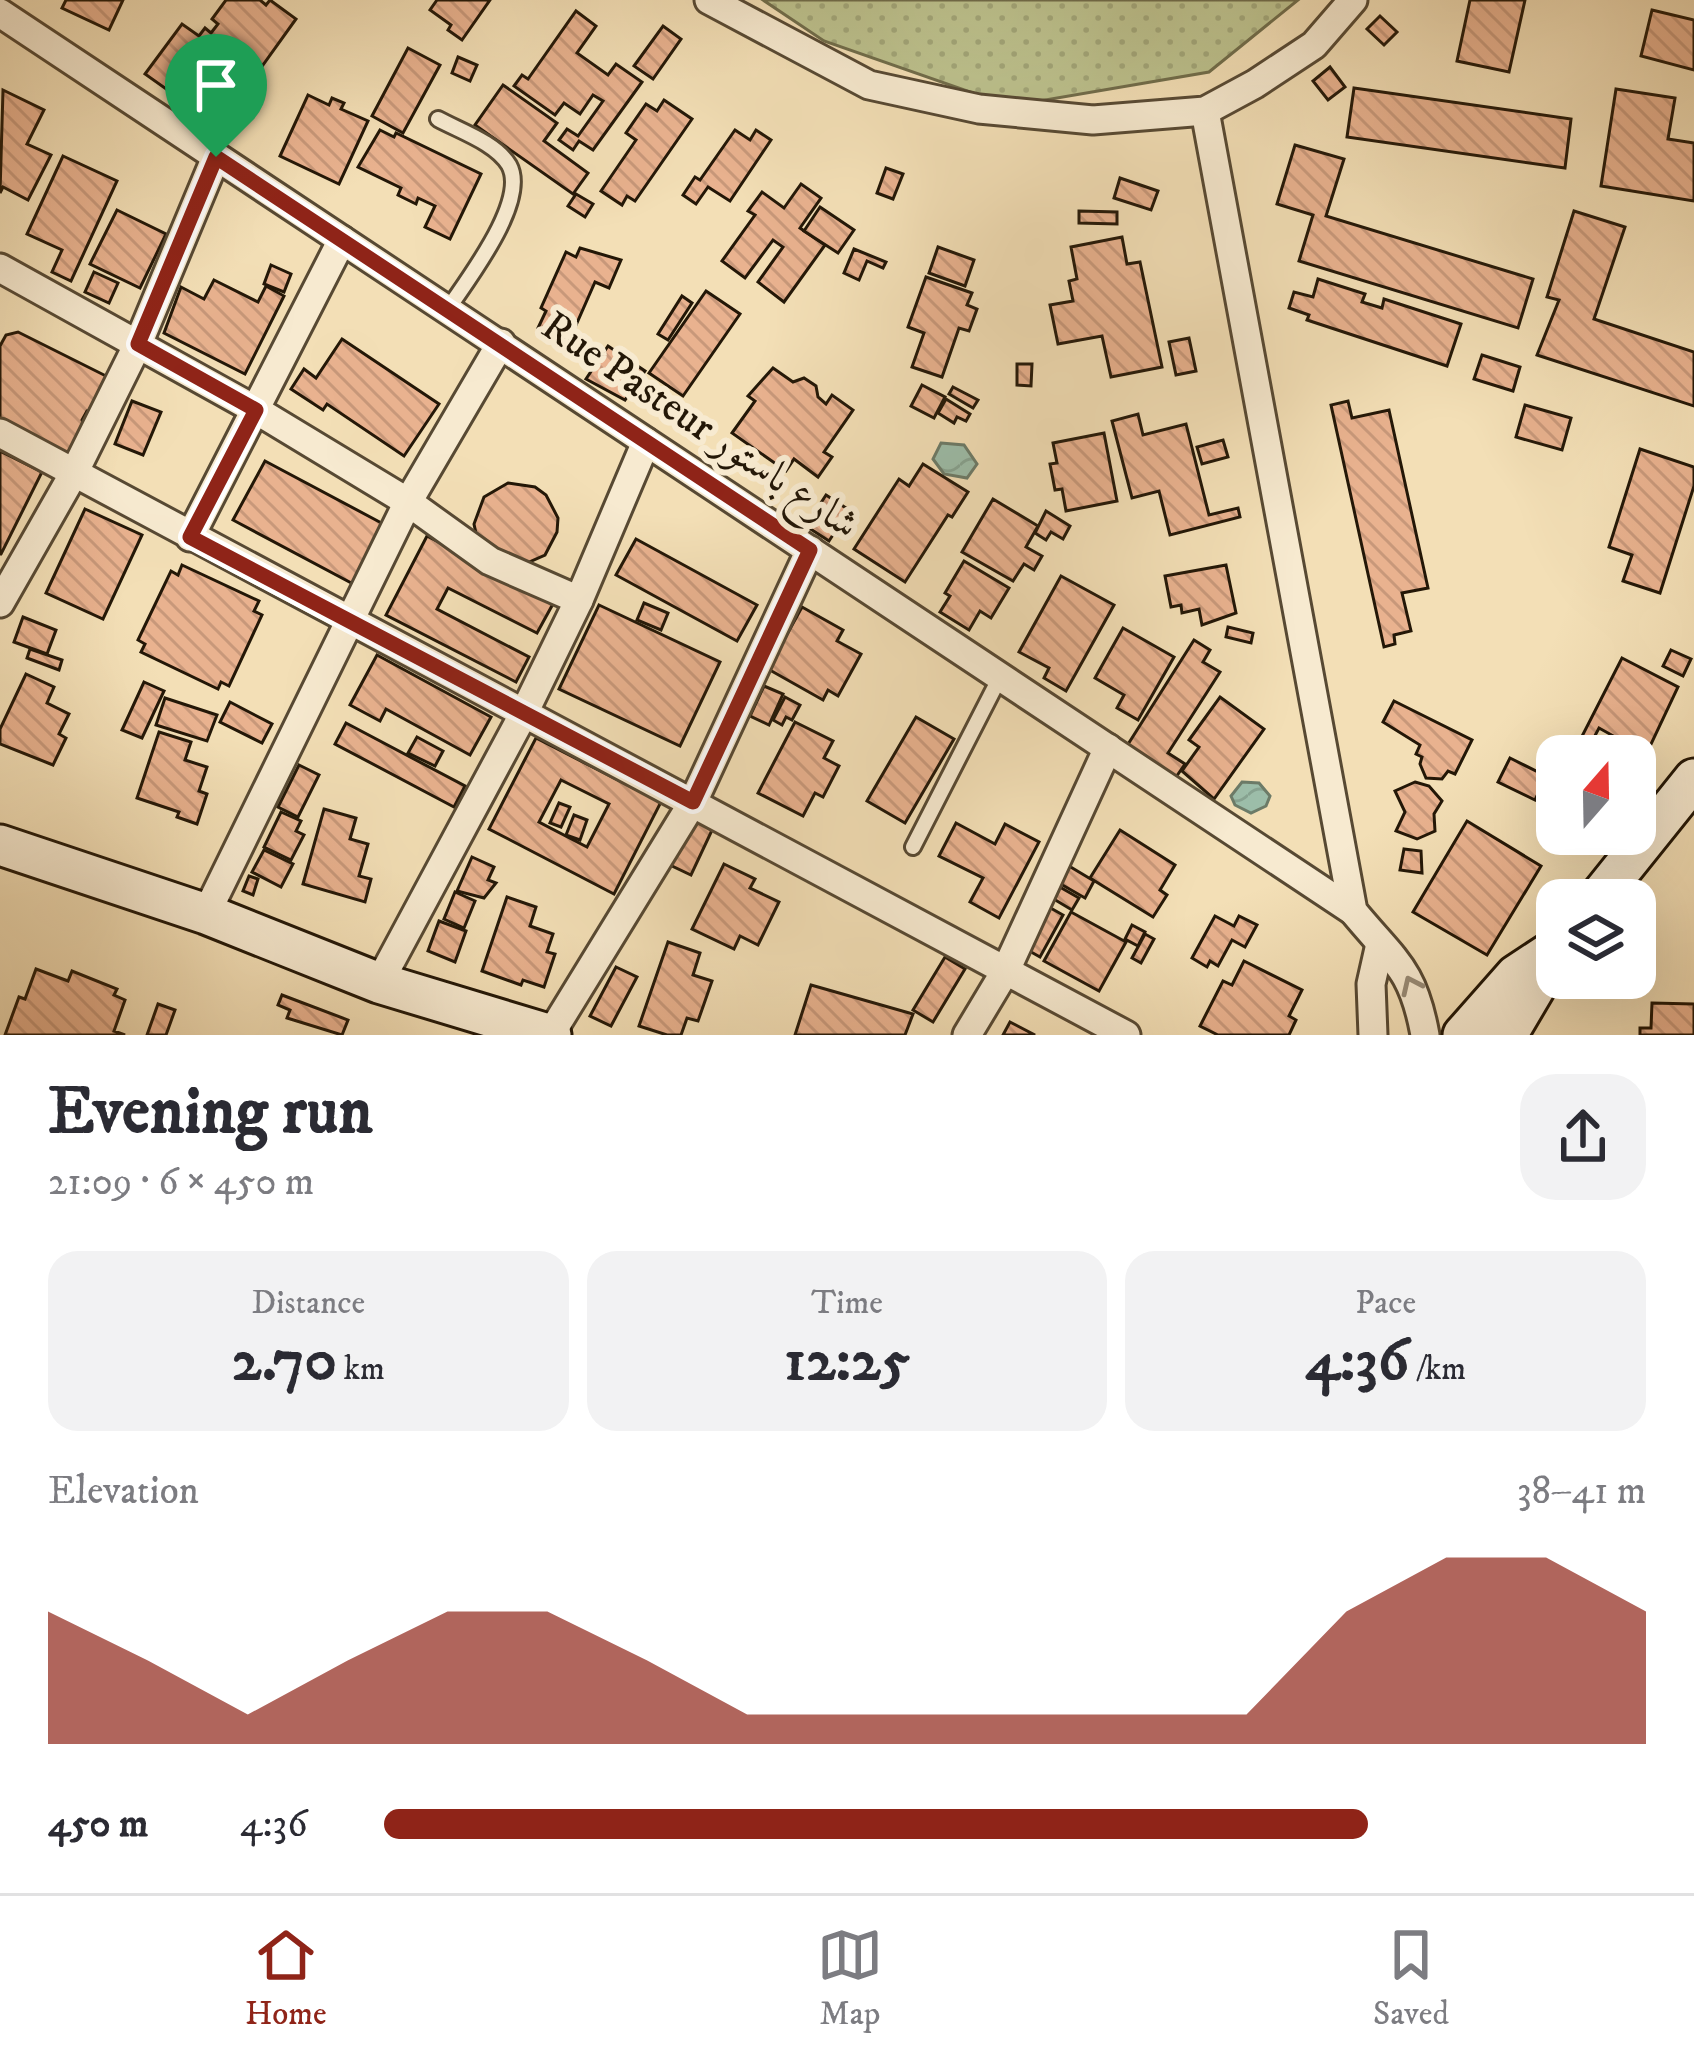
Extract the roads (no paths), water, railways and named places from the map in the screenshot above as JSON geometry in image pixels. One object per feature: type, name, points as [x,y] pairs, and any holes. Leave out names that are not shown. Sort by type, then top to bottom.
[{"type":"street","points":[[709,0],[869,85],[979,109],[1093,120],[1205,111],[1314,45],[1353,0]]},
{"type":"street","name":"Rue Pasteur شارع باستور","points":[[0,13],[1353,911]]},
{"type":"street","points":[[1205,111],[1353,911],[1406,971],[1425,1035]]},
{"type":"street","points":[[0,603],[74,473],[138,344],[216,157]]},
{"type":"street","points":[[190,537],[342,240]]},
{"type":"street","points":[[0,268],[256,410],[408,502],[490,561],[579,600]]},
{"type":"street","points":[[206,914],[408,502],[501,343]]},
{"type":"street","points":[[0,434],[1126,1035]]},
{"type":"street","points":[[379,983],[524,713],[579,600],[646,442]]},
{"type":"street","points":[[0,844],[206,914],[379,983],[551,1035],[693,802],[810,550]]},
{"type":"street","points":[[968,1035],[1006,970],[1108,748]]},
{"type":"street","points":[[1614,879],[1694,779]]},
{"type":"street","points":[[1373,1035],[1371,984],[1380,944]]},
{"type":"street","points":[[1463,1035],[1516,975],[1536,963]]},
{"type":"street","points":[[1508,1035],[1536,986]]},
{"type":"lane","points":[[438,119],[493,149],[509,166],[513,181],[494,238],[448,309]]},
{"type":"lane","points":[[913,847],[1000,676]]},
{"type":"water","points":[[941,443],[964,445],[977,464],[967,478],[944,474],[933,459]]},
{"type":"water","points":[[1242,782],[1259,783],[1270,796],[1266,806],[1251,813],[1235,805],[1231,796]]}]
